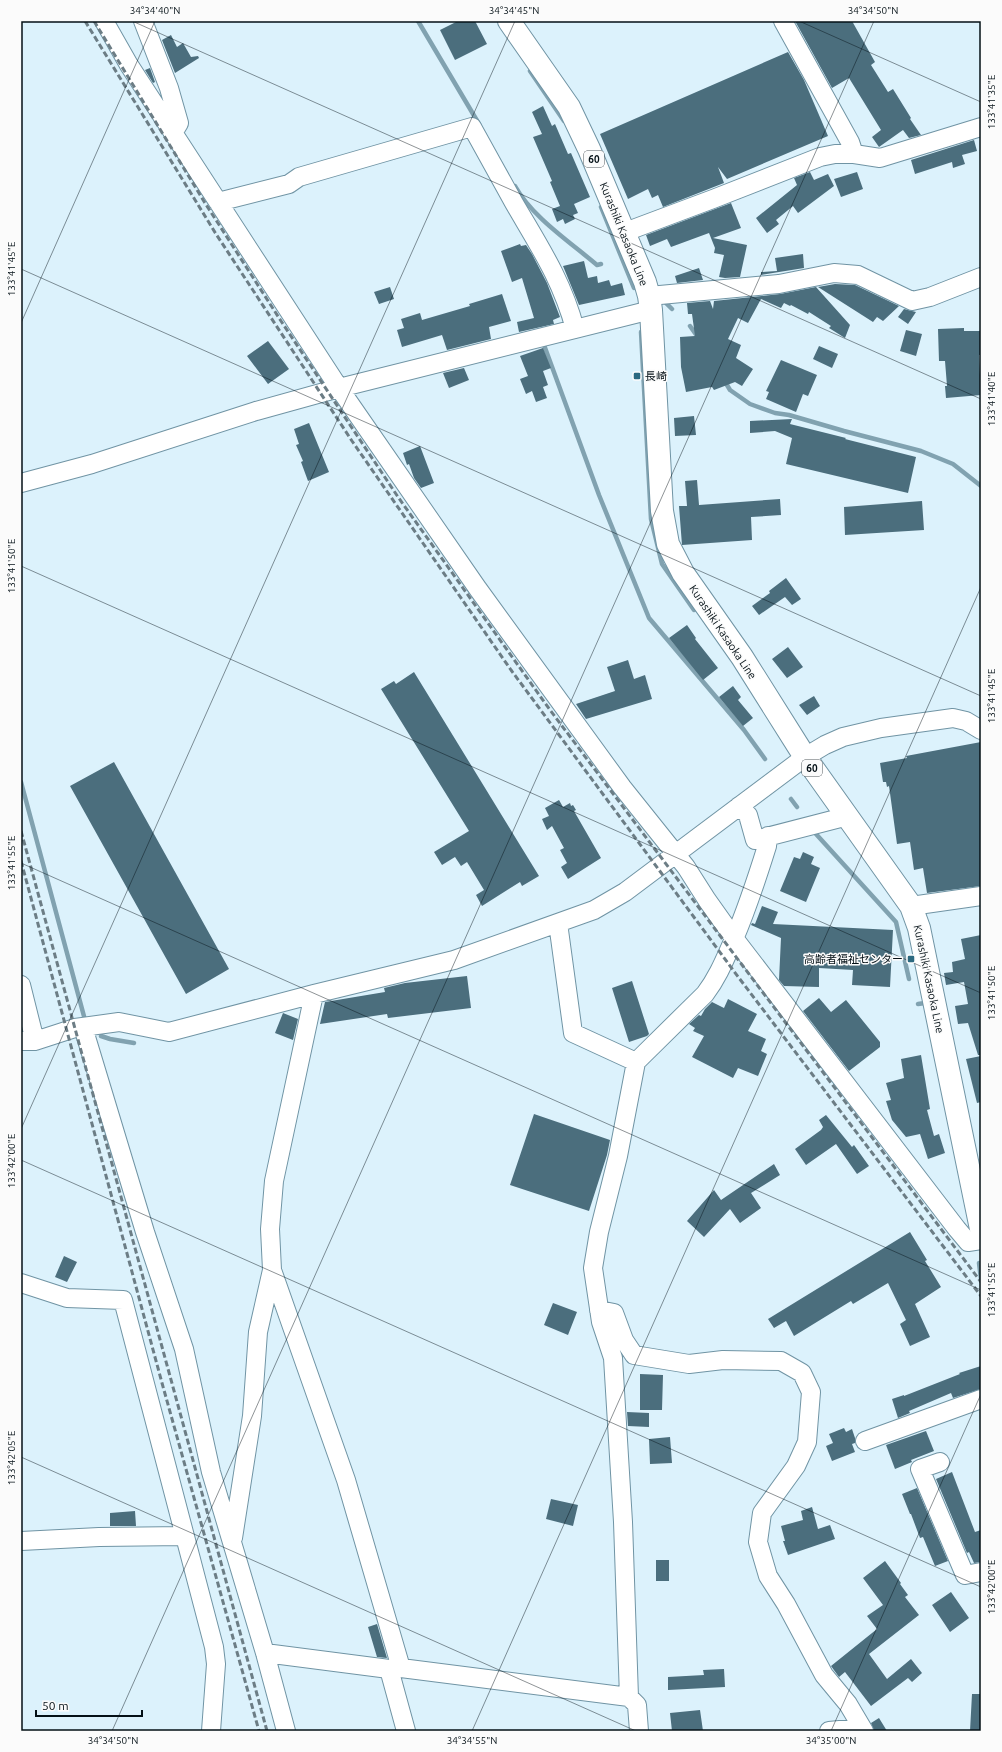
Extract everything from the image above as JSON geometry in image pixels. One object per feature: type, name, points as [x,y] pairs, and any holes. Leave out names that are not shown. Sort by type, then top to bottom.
[{"type":"main road","name":"Kurashiki Kasaoka Line","points":[[509,21],[569,107],[589,149],[645,282],[650,303],[662,511],[668,544],[683,573],[742,657],[804,757],[848,816],[911,906],[919,928],[981,1229]]},
{"type":"street","points":[[104,21],[129,65],[339,388],[478,589],[622,787],[676,854],[734,938],[957,1229],[968,1242],[981,1240]]},
{"type":"street","points":[[143,21],[169,88],[180,122],[173,133]]},
{"type":"street","points":[[783,21],[850,142],[854,154]]},
{"type":"street","points":[[218,202],[289,184],[299,177],[472,127],[547,257],[560,283],[575,329]]},
{"type":"street","points":[[625,232],[820,157],[835,154],[854,154],[880,158],[981,127]]},
{"type":"street","points":[[21,483],[92,464],[256,411],[339,388],[575,329],[650,303],[780,284],[834,273],[858,275],[912,301],[930,297],[981,277]]},
{"type":"street","points":[[28,1041],[83,1027],[118,1022],[169,1032],[314,994],[454,960],[594,910],[625,892],[804,757],[844,737],[906,723],[954,718],[966,721],[981,730]]},
{"type":"street","points":[[739,806],[748,816],[755,840],[848,816]]},
{"type":"street","points":[[629,1697],[623,1522],[613,1358],[601,1322],[593,1268],[599,1232],[618,1156],[636,1062],[705,994],[721,970],[757,879],[767,846],[768,836]]},
{"type":"street","points":[[911,906],[981,896]]},
{"type":"street","points":[[558,924],[573,1033],[636,1062]]},
{"type":"street","points":[[21,985],[28,1041],[21,1055]]},
{"type":"street","points":[[233,1541],[252,1416],[258,1332],[272,1270],[270,1230],[274,1181],[314,994]]},
{"type":"street","points":[[83,1027],[145,1232],[184,1349],[211,1472],[233,1541],[286,1731]]},
{"type":"street","points":[[272,1270],[346,1480],[395,1669],[406,1731]]},
{"type":"street","points":[[21,1283],[67,1298],[123,1300],[215,1653],[216,1664],[211,1731]]},
{"type":"street","points":[[599,1310],[614,1313],[624,1340],[634,1355],[689,1364],[723,1360],[781,1361],[802,1373],[811,1392],[807,1442],[796,1466],[762,1513],[758,1542],[768,1576],[786,1604],[824,1675],[848,1704],[863,1729],[829,1731]]},
{"type":"street","points":[[866,1441],[981,1399]]},
{"type":"street","points":[[940,1462],[920,1469],[965,1575],[981,1572]]},
{"type":"street","points":[[21,1541],[99,1537],[184,1536]]},
{"type":"street","points":[[265,1653],[629,1697],[637,1705],[639,1731]]},
{"type":"building","points":[[458,21],[475,21],[487,44],[455,60],[440,30]]},
{"type":"building","points":[[795,21],[852,21],[875,62],[871,65],[888,92],[893,89],[921,135],[909,138],[903,130],[879,147],[872,137],[881,130],[849,78],[832,88]]},
{"type":"building","points":[[171,35],[177,47],[183,43],[191,57],[198,56],[199,58],[175,73],[162,40]]},
{"type":"building","points":[[788,52],[804,80],[828,136],[727,179],[718,167],[724,183],[663,207],[658,195],[652,198],[648,189],[628,199],[600,134]]},
{"type":"building","points":[[150,68],[155,82],[153,83],[145,70]]},
{"type":"building","points":[[543,106],[552,126],[555,124],[568,154],[571,153],[590,197],[574,204],[578,213],[573,215],[575,219],[565,224],[563,219],[557,222],[552,209],[560,206],[550,182],[552,181],[533,137],[542,134],[532,112]]},
{"type":"building","points":[[974,140],[977,151],[962,155],[965,164],[953,168],[952,162],[915,174],[911,160]]},
{"type":"building","points":[[810,172],[814,180],[828,174],[834,186],[798,213],[793,206],[776,220],[779,224],[767,233],[756,218],[797,185],[794,178]]},
{"type":"building","points":[[857,172],[863,189],[841,197],[834,179]]},
{"type":"building","points":[[731,203],[741,228],[713,238],[747,245],[740,277],[719,277],[724,255],[714,253],[715,248],[709,233],[671,247],[667,239],[650,246],[646,235]]},
{"type":"building","points":[[520,244],[521,246],[526,245],[532,254],[547,283],[560,317],[553,320],[554,324],[519,332],[517,322],[534,318],[522,278],[512,282],[501,251]]},
{"type":"building","points":[[803,254],[804,268],[761,275],[761,272],[777,271],[775,258]]},
{"type":"building","points":[[584,261],[588,278],[597,276],[598,283],[609,280],[611,286],[622,283],[625,295],[579,305],[563,266]]},
{"type":"building","points":[[699,268],[703,280],[677,283],[675,276]]},
{"type":"building","points":[[835,284],[855,285],[899,306],[883,321],[877,317],[873,322],[818,287]]},
{"type":"building","points":[[390,287],[394,299],[379,304],[374,292]]},
{"type":"building","points":[[816,287],[850,325],[845,338],[829,328],[831,326],[809,312],[808,314],[784,303],[781,308],[761,299],[748,323],[738,318],[728,339],[741,345],[736,358],[753,369],[742,386],[735,382],[714,390],[712,387],[686,392],[681,367],[680,337],[695,336],[692,314],[688,314],[687,303],[710,301],[713,309],[714,301],[780,294]]},
{"type":"building","points":[[502,294],[511,321],[489,327],[491,339],[447,350],[442,335],[402,347],[397,330],[404,328],[401,319],[420,313],[422,320],[470,306],[469,304]]},
{"type":"building","points":[[904,309],[916,312],[908,324],[898,317]]},
{"type":"building","points":[[964,328],[964,331],[981,331],[981,355],[979,355],[981,395],[946,398],[945,386],[947,386],[945,361],[939,361],[938,329]]},
{"type":"building","points":[[906,330],[922,334],[916,356],[900,351]]},
{"type":"building","points":[[268,341],[289,369],[268,384],[247,356]]},
{"type":"building","points":[[819,346],[838,354],[832,368],[813,359]]},
{"type":"building","points":[[543,348],[551,368],[543,371],[548,385],[543,387],[547,398],[536,402],[532,391],[526,394],[520,379],[528,376],[520,356]]},
{"type":"building","points":[[781,360],[817,375],[808,396],[803,394],[796,412],[766,399],[769,392],[766,391]]},
{"type":"building","points":[[464,368],[469,380],[449,388],[443,373]]},
{"type":"building","points":[[694,416],[696,435],[675,436],[674,418]]},
{"type":"building","points":[[792,419],[790,424],[916,457],[908,493],[786,464],[792,438],[775,431],[750,433],[750,421]]},
{"type":"building","points":[[309,423],[329,472],[308,481],[301,462],[303,461],[296,445],[299,444],[294,429]]},
{"type":"building","points":[[420,446],[434,483],[421,488],[414,478],[409,464],[407,465],[403,453]]},
{"type":"building","points":[[697,480],[699,505],[780,499],[781,515],[751,517],[752,540],[682,545],[679,506],[687,506],[685,481]]},
{"type":"building","points":[[922,501],[924,530],[845,535],[844,507]]},
{"type":"building","points":[[786,578],[801,599],[792,605],[785,597],[759,615],[752,606],[770,593],[769,591]]},
{"type":"building","points":[[687,625],[696,638],[695,639],[718,668],[703,680],[669,638]]},
{"type":"building","points":[[788,647],[803,667],[787,678],[772,659]]},
{"type":"building","points":[[628,660],[634,679],[645,675],[652,699],[586,719],[576,704],[615,691],[607,667]]},
{"type":"building","points":[[414,672],[539,876],[522,886],[520,882],[482,906],[476,895],[484,890],[467,862],[461,866],[455,857],[442,865],[434,852],[469,831],[381,689],[394,681],[396,684]]},
{"type":"building","points":[[733,686],[741,697],[738,700],[753,718],[743,726],[719,697]]},
{"type":"building","points":[[814,696],[820,706],[807,715],[799,705]]},
{"type":"building","points":[[981,742],[981,886],[927,893],[923,868],[914,870],[910,842],[897,844],[889,786],[887,787],[886,782],[883,782],[880,763],[907,758],[906,756]]},
{"type":"building","points":[[114,762],[229,969],[186,994],[70,786]]},
{"type":"building","points":[[559,800],[563,807],[570,803],[571,806],[573,805],[576,810],[574,811],[601,858],[568,879],[561,867],[567,863],[560,850],[564,848],[552,826],[547,830],[542,819],[549,816],[545,808]]},
{"type":"building","points":[[803,852],[814,857],[811,864],[820,868],[806,902],[780,891],[794,857],[800,859]]},
{"type":"building","points":[[762,906],[778,912],[773,924],[893,930],[890,987],[852,985],[853,970],[819,968],[819,987],[784,986],[779,980],[781,938],[751,925],[752,923],[755,924]]},
{"type":"building","points":[[981,935],[981,1055],[978,1055],[968,1023],[958,1024],[955,1006],[968,1004],[964,982],[946,985],[944,973],[953,972],[952,962],[965,959],[961,939]]},
{"type":"building","points":[[467,976],[471,1008],[388,1018],[387,1014],[320,1024],[325,1002],[385,992],[384,988],[405,983]]},
{"type":"building","points":[[632,981],[649,1034],[629,1042],[612,988]]},
{"type":"building","points":[[819,998],[831,1012],[846,1000],[880,1042],[880,1047],[849,1071],[803,1011]]},
{"type":"building","points":[[728,999],[757,1014],[748,1031],[766,1039],[761,1051],[767,1054],[758,1076],[738,1068],[733,1078],[692,1057],[704,1036],[693,1031],[695,1028],[689,1024],[699,1015],[701,1016],[712,1002],[724,1008]]},
{"type":"building","points":[[283,1013],[298,1019],[293,1040],[275,1033]]},
{"type":"building","points":[[921,1055],[930,1109],[927,1110],[934,1136],[939,1134],[945,1153],[928,1159],[920,1134],[906,1137],[892,1120],[886,1101],[891,1100],[886,1083],[904,1078],[901,1059]]},
{"type":"building","points":[[981,1056],[981,1102],[977,1103],[966,1059]]},
{"type":"building","points":[[534,1114],[610,1140],[607,1155],[589,1211],[510,1185]]},
{"type":"building","points":[[826,1115],[852,1147],[854,1145],[869,1166],[857,1174],[836,1144],[806,1165],[795,1149],[821,1130],[823,1127],[819,1120]]},
{"type":"building","points":[[774,1164],[780,1175],[751,1193],[761,1208],[740,1223],[730,1209],[704,1237],[687,1221],[714,1190],[721,1200]]},
{"type":"building","points":[[910,1232],[941,1287],[915,1304],[930,1337],[910,1346],[900,1324],[906,1320],[888,1283],[853,1304],[851,1301],[794,1336],[786,1321],[774,1328],[768,1319]]},
{"type":"building","points":[[64,1256],[77,1262],[67,1282],[55,1277]]},
{"type":"building","points":[[553,1303],[577,1312],[568,1335],[544,1325]]},
{"type":"building","points":[[981,1366],[981,1389],[953,1398],[951,1393],[909,1411],[910,1413],[898,1418],[892,1399],[904,1396],[960,1374],[959,1373]]},
{"type":"building","points":[[640,1374],[663,1375],[662,1410],[640,1410]]},
{"type":"building","points":[[627,1412],[649,1413],[649,1427],[628,1426]]},
{"type":"building","points":[[844,1428],[846,1432],[852,1429],[855,1443],[852,1444],[855,1452],[832,1461],[826,1446],[833,1443],[829,1434]]},
{"type":"building","points":[[926,1431],[934,1451],[911,1460],[912,1462],[895,1469],[886,1445]]},
{"type":"building","points":[[670,1437],[672,1463],[650,1464],[649,1439]]},
{"type":"building","points":[[952,1472],[975,1532],[981,1530],[981,1562],[974,1563],[969,1552],[967,1553],[936,1479]]},
{"type":"building","points":[[917,1488],[948,1561],[935,1566],[923,1537],[920,1538],[902,1494]]},
{"type":"building","points":[[551,1499],[578,1505],[573,1526],[546,1519]]},
{"type":"building","points":[[812,1507],[818,1529],[830,1525],[835,1539],[788,1555],[783,1541],[785,1541],[781,1526],[803,1520],[801,1511]]},
{"type":"building","points":[[135,1511],[136,1526],[110,1526],[110,1513]]},
{"type":"building","points":[[656,1560],[669,1560],[669,1581],[656,1581]]},
{"type":"building","points":[[885,1561],[908,1595],[905,1597],[919,1615],[869,1654],[887,1679],[911,1659],[922,1673],[912,1682],[908,1678],[871,1706],[845,1672],[839,1677],[831,1666],[877,1629],[867,1616],[883,1605],[863,1578]]},
{"type":"building","points":[[951,1592],[969,1618],[950,1632],[932,1605]]},
{"type":"building","points":[[377,1624],[387,1658],[377,1657],[368,1627]]},
{"type":"building","points":[[724,1669],[725,1687],[668,1690],[668,1677],[704,1675],[703,1670]]},
{"type":"building","points":[[972,1694],[981,1694],[981,1731],[970,1731]]},
{"type":"building","points":[[700,1710],[703,1731],[672,1731],[670,1713]]},
{"type":"building","points":[[879,1718],[887,1731],[874,1731],[871,1723]]},
{"type":"waterway","points":[[418,21],[479,124]]},
{"type":"waterway","points":[[530,71],[564,121]]},
{"type":"waterway","points":[[515,186],[522,197],[541,219],[597,265],[601,264]]},
{"type":"waterway","points":[[601,207],[634,288]]},
{"type":"waterway","points":[[663,300],[672,309]]},
{"type":"waterway","points":[[690,326],[697,336]]},
{"type":"waterway","points":[[641,332],[651,519],[662,564],[694,610]]},
{"type":"waterway","points":[[544,345],[599,495],[649,618],[744,730],[765,759]]},
{"type":"waterway","points":[[724,380],[730,390],[750,404],[775,413],[789,415],[921,451],[953,464],[981,486]]},
{"type":"waterway","points":[[21,782],[85,1020]]},
{"type":"waterway","points":[[791,799],[797,807]]},
{"type":"waterway","points":[[816,834],[896,922],[909,979]]},
{"type":"waterway","points":[[918,1004],[925,1003]]},
{"type":"waterway","points":[[101,1036],[134,1043]]},
{"type":"waterway","points":[[979,1263],[981,1279]]},
{"type":"railway","points":[[85,21],[216,234],[352,441],[511,670],[739,978],[981,1296]]},
{"type":"railway","points":[[94,21],[205,203],[281,321],[398,497],[550,710],[981,1282]]},
{"type":"railway","points":[[21,831],[267,1731]]},
{"type":"railway","points":[[21,861],[162,1383],[259,1731]]},
{"type":"place","name":"長崎","points":[[637,376]]},
{"type":"place","name":"高齢者福祉センター","points":[[911,959]]}]
